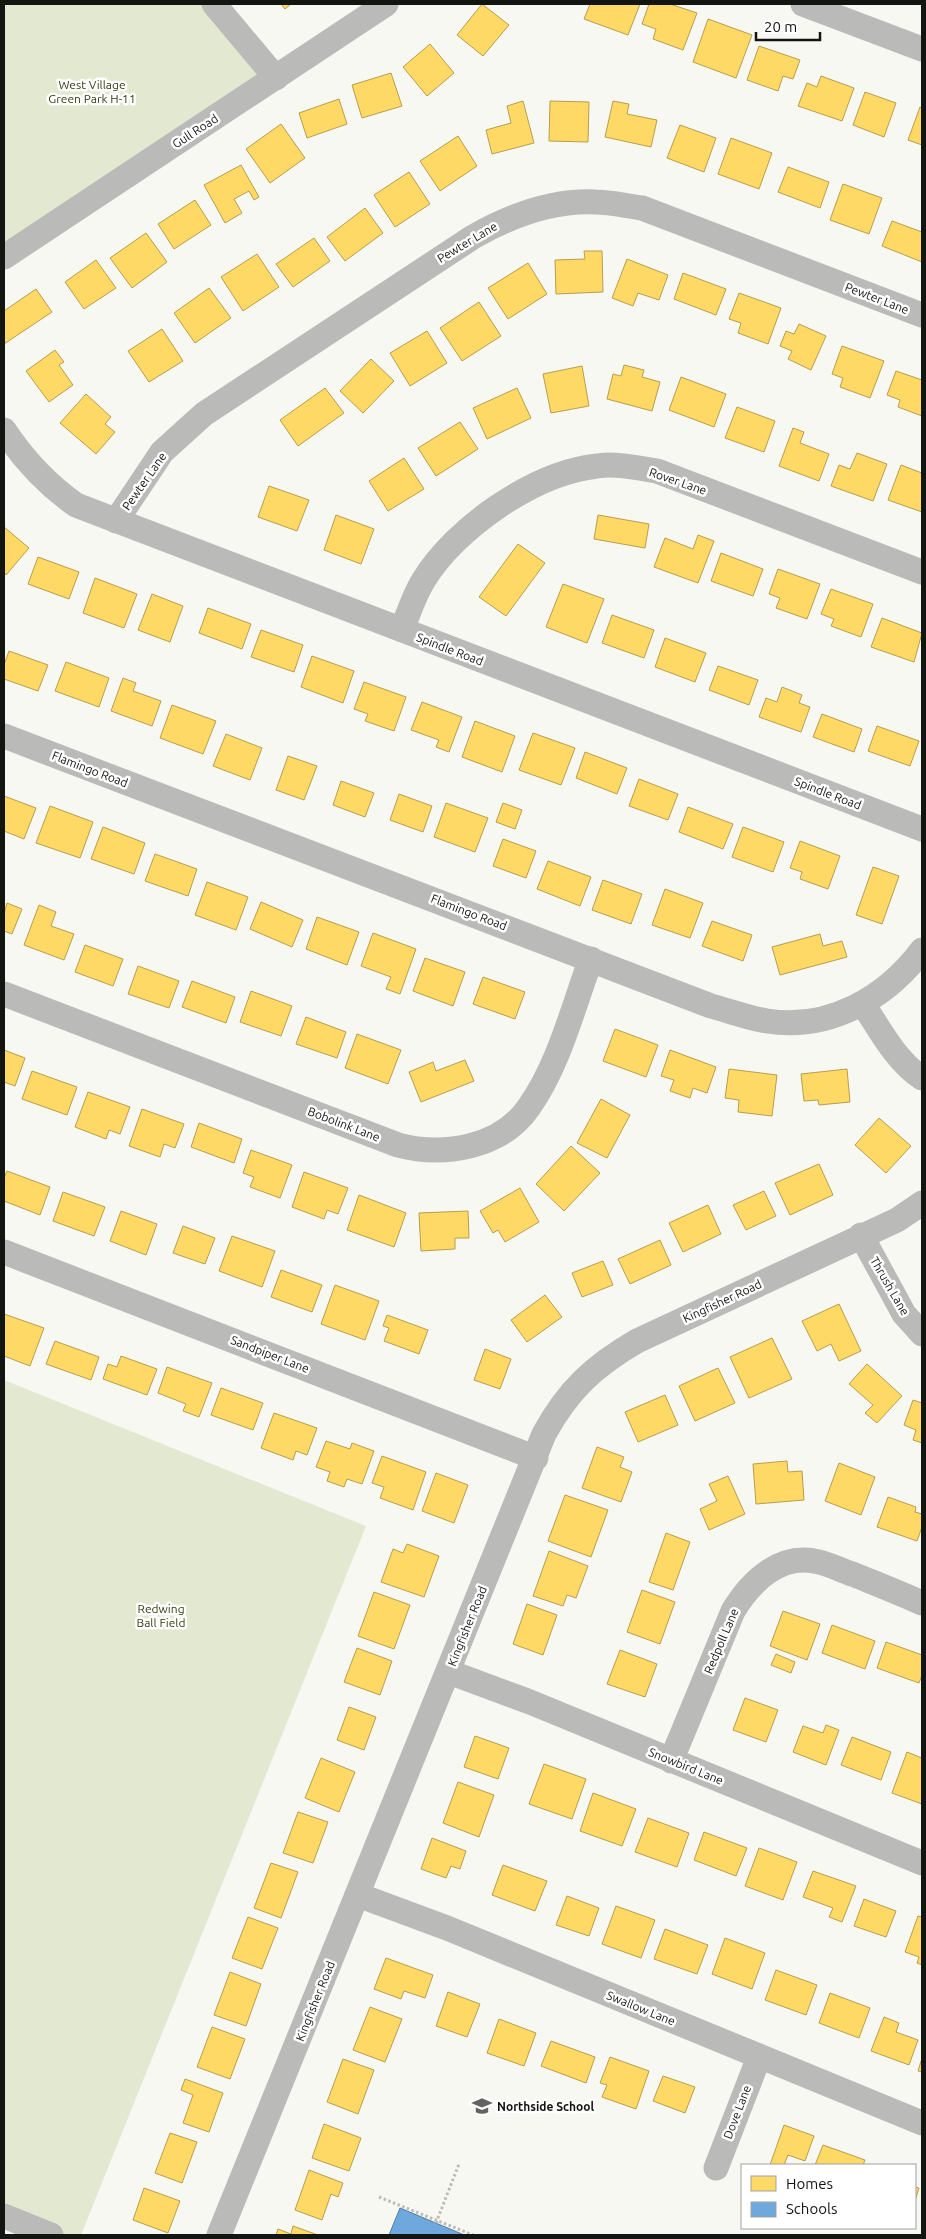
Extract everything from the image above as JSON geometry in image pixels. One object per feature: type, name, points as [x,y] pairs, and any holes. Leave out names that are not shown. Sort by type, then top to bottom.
[{"type":"street","points":[[214,4],[276,78]]},
{"type":"street","name":"Gull Road","points":[[4,257],[386,4]]},
{"type":"street","points":[[803,4],[922,49]]},
{"type":"street","name":"Pewter Lane","points":[[116,521],[162,452],[204,414],[473,237],[501,221],[548,206],[595,202],[642,208],[922,315]]},
{"type":"street","name":"Spindle Road","points":[[4,430],[32,468],[53,489],[76,504],[922,830]]},
{"type":"street","name":"Rover Lane","points":[[402,630],[422,582],[439,558],[471,528],[512,498],[543,481],[572,470],[598,466],[622,466],[657,471],[922,572]]},
{"type":"street","name":"Flamingo Road","points":[[4,736],[711,1006],[768,1021],[819,1020],[863,1004],[896,981],[922,950]]},
{"type":"street","name":"Bobolink Lane","points":[[4,994],[398,1145],[416,1150],[445,1151],[469,1146],[489,1138],[508,1128],[528,1109],[547,1078],[591,959]]},
{"type":"street","points":[[863,1004],[889,1045],[912,1071],[922,1078]]},
{"type":"street","name":"Kingfisher Road","points":[[219,2235],[536,1458],[544,1434],[558,1409],[584,1378],[610,1357],[637,1342],[861,1235],[897,1220],[922,1203]]},
{"type":"street","name":"Thrush Lane","points":[[861,1235],[904,1314],[922,1334]]},
{"type":"street","name":"Sandpiper Lane","points":[[4,1252],[536,1458]]},
{"type":"street","name":"Redpoll Lane","points":[[671,1761],[733,1611],[741,1597],[767,1571],[781,1564],[799,1560],[819,1562],[922,1603]]},
{"type":"street","name":"Snowbird Lane","points":[[448,1672],[530,1702],[922,1863]]},
{"type":"street","name":"Swallow Lane","points":[[358,1895],[447,1928],[922,2124]]},
{"type":"street","name":"Dove Lane","points":[[716,2168],[759,2057]]},
{"type":"street","points":[[4,2216],[51,2235]]},
{"type":"path","points":[[437,2221],[459,2164]]},
{"type":"path","points":[[379,2197],[473,2235]]},
{"type":"green space","name":"West Village Green Park H-11","points":[[4,4],[214,4],[272,75],[4,253]]},
{"type":"green space","name":"Redwing Ball Field","points":[[4,1380],[366,1526],[81,2235],[56,2235],[4,2214]]},
{"type":"building: Homes","points":[[281,4],[291,4],[285,9]]},
{"type":"building: Homes","points":[[482,4],[509,25],[483,56],[457,35]]},
{"type":"building: Homes","points":[[590,4],[640,4],[628,35],[584,19]]},
{"type":"building: Homes","points":[[649,4],[670,4],[697,13],[683,50],[653,39],[656,29],[642,24]]},
{"type":"building: Homes","points":[[708,19],[752,35],[736,78],[693,62]]},
{"type":"building: Homes","points":[[430,44],[454,73],[427,96],[403,67]]},
{"type":"building: Homes","points":[[759,46],[800,60],[793,79],[783,76],[778,91],[747,80]]},
{"type":"building: Homes","points":[[391,73],[402,106],[362,118],[352,85]]},
{"type":"building: Homes","points":[[821,76],[854,88],[842,121],[798,106],[807,83],[817,87]]},
{"type":"building: Homes","points":[[865,92],[896,103],[884,137],[853,125]]},
{"type":"building: Homes","points":[[339,99],[347,124],[307,138],[299,113]]},
{"type":"building: Homes","points":[[523,101],[534,143],[492,154],[486,130],[511,123],[507,106]]},
{"type":"building: Homes","points":[[550,101],[589,102],[588,142],[549,141]]},
{"type":"building: Homes","points":[[613,101],[629,104],[627,114],[657,120],[651,147],[605,137]]},
{"type":"building: Homes","points":[[920,107],[922,108],[922,145],[908,140]]},
{"type":"building: Homes","points":[[281,124],[305,158],[270,183],[246,149]]},
{"type":"building: Homes","points":[[680,125],[716,138],[704,172],[667,158]]},
{"type":"building: Homes","points":[[458,136],[477,166],[440,191],[420,161]]},
{"type":"building: Homes","points":[[731,138],[772,153],[759,189],[718,174]]},
{"type":"building: Homes","points":[[241,165],[259,197],[254,200],[249,191],[234,199],[242,213],[225,223],[204,185]]},
{"type":"building: Homes","points":[[788,167],[829,182],[820,208],[778,192]]},
{"type":"building: Homes","points":[[409,172],[430,204],[395,227],[374,195]]},
{"type":"building: Homes","points":[[843,184],[882,198],[869,234],[830,220]]},
{"type":"building: Homes","points":[[195,200],[211,225],[174,249],[158,224]]},
{"type":"building: Homes","points":[[365,208],[383,233],[345,261],[327,237]]},
{"type":"building: Homes","points":[[892,221],[922,232],[922,262],[882,246]]},
{"type":"building: Homes","points":[[146,233],[167,262],[132,288],[110,258]]},
{"type":"building: Homes","points":[[314,238],[330,261],[293,287],[276,264]]},
{"type":"building: Homes","points":[[584,251],[602,251],[603,292],[556,294],[555,260],[585,259]]},
{"type":"building: Homes","points":[[257,254],[279,287],[243,311],[221,277]]},
{"type":"building: Homes","points":[[627,259],[668,275],[659,300],[638,293],[633,306],[612,298]]},
{"type":"building: Homes","points":[[96,260],[116,288],[84,309],[65,282]]},
{"type":"building: Homes","points":[[528,263],[547,294],[508,319],[488,288]]},
{"type":"building: Homes","points":[[683,273],[726,289],[716,315],[674,299]]},
{"type":"building: Homes","points":[[209,288],[231,318],[195,343],[174,313]]},
{"type":"building: Homes","points":[[36,289],[52,312],[4,344],[4,311]]},
{"type":"building: Homes","points":[[739,293],[781,308],[768,344],[738,333],[741,323],[729,319]]},
{"type":"building: Homes","points":[[479,302],[501,336],[462,361],[440,328]]},
{"type":"building: Homes","points":[[799,324],[826,336],[811,370],[788,359],[792,351],[780,346],[786,331],[794,334]]},
{"type":"building: Homes","points":[[162,329],[183,361],[149,382],[128,351]]},
{"type":"building: Homes","points":[[427,331],[447,363],[410,386],[390,353]]},
{"type":"building: Homes","points":[[842,346],[884,361],[870,398],[840,387],[843,378],[832,374]]},
{"type":"building: Homes","points":[[55,350],[64,362],[59,365],[73,385],[49,402],[26,371]]},
{"type":"building: Homes","points":[[371,359],[394,381],[363,413],[340,391]]},
{"type":"building: Homes","points":[[624,365],[644,370],[642,377],[660,382],[652,411],[607,399],[613,374],[621,376]]},
{"type":"building: Homes","points":[[582,366],[589,406],[551,413],[543,374]]},
{"type":"building: Homes","points":[[896,371],[922,380],[922,416],[898,407],[900,400],[887,395]]},
{"type":"building: Homes","points":[[681,377],[726,394],[714,427],[669,410]]},
{"type":"building: Homes","points":[[325,388],[344,413],[298,446],[280,420]]},
{"type":"building: Homes","points":[[517,388],[531,418],[487,439],[473,408]]},
{"type":"building: Homes","points":[[86,394],[111,417],[105,424],[115,432],[96,454],[60,423]]},
{"type":"building: Homes","points":[[737,407],[775,421],[764,452],[725,438]]},
{"type":"building: Homes","points":[[460,422],[478,449],[436,476],[418,448]]},
{"type":"building: Homes","points":[[793,428],[804,432],[800,443],[829,454],[819,481],[779,466]]},
{"type":"building: Homes","points":[[857,453],[887,464],[873,501],[831,486],[839,465],[850,469]]},
{"type":"building: Homes","points":[[404,458],[424,489],[388,511],[369,481]]},
{"type":"building: Homes","points":[[901,465],[922,473],[922,512],[888,500]]},
{"type":"building: Homes","points":[[269,486],[309,500],[297,531],[258,517]]},
{"type":"building: Homes","points":[[336,515],[374,529],[361,564],[324,550]]},
{"type":"building: Homes","points":[[598,515],[649,524],[645,548],[594,539]]},
{"type":"building: Homes","points":[[4,527],[29,548],[6,575],[4,572]]},
{"type":"building: Homes","points":[[698,535],[714,541],[698,583],[654,567],[665,538],[693,549]]},
{"type":"building: Homes","points":[[518,544],[545,563],[506,616],[479,597]]},
{"type":"building: Homes","points":[[721,553],[763,569],[753,596],[711,581]]},
{"type":"building: Homes","points":[[38,557],[79,572],[69,599],[28,584]]},
{"type":"building: Homes","points":[[778,569],[820,584],[807,619],[776,608],[780,598],[769,594]]},
{"type":"building: Homes","points":[[95,578],[137,594],[124,628],[83,613]]},
{"type":"building: Homes","points":[[563,584],[604,599],[587,643],[546,627]]},
{"type":"building: Homes","points":[[831,589],[873,604],[861,637],[831,626],[834,619],[821,614]]},
{"type":"building: Homes","points":[[152,594],[183,606],[170,642],[138,630]]},
{"type":"building: Homes","points":[[208,608],[251,624],[242,649],[199,633]]},
{"type":"building: Homes","points":[[612,615],[654,630],[644,658],[602,643]]},
{"type":"building: Homes","points":[[882,618],[922,633],[914,662],[871,647]]},
{"type":"building: Homes","points":[[261,630],[303,645],[294,672],[251,657]]},
{"type":"building: Homes","points":[[665,638],[706,653],[695,682],[655,667]]},
{"type":"building: Homes","points":[[9,651],[48,665],[38,691],[4,679],[4,665]]},
{"type":"building: Homes","points":[[312,656],[354,671],[343,703],[301,687]]},
{"type":"building: Homes","points":[[66,662],[109,678],[99,707],[55,691]]},
{"type":"building: Homes","points":[[718,666],[758,680],[749,705],[709,690]]},
{"type":"building: Homes","points":[[123,678],[136,683],[133,691],[161,701],[152,726],[111,711]]},
{"type":"building: Homes","points":[[364,682],[406,697],[394,731],[365,721],[368,714],[354,709]]},
{"type":"building: Homes","points":[[782,687],[802,695],[799,703],[810,707],[801,732],[759,717],[766,698],[777,702]]},
{"type":"building: Homes","points":[[422,702],[462,717],[449,752],[436,747],[439,740],[411,730]]},
{"type":"building: Homes","points":[[172,705],[216,721],[203,754],[160,738]]},
{"type":"building: Homes","points":[[822,714],[862,729],[854,752],[813,737]]},
{"type":"building: Homes","points":[[475,721],[515,736],[502,772],[462,757]]},
{"type":"building: Homes","points":[[877,726],[919,741],[910,766],[868,751]]},
{"type":"building: Homes","points":[[533,733],[575,748],[561,785],[519,770]]},
{"type":"building: Homes","points":[[226,734],[262,748],[250,780],[213,766]]},
{"type":"building: Homes","points":[[585,752],[627,768],[617,794],[576,778]]},
{"type":"building: Homes","points":[[288,756],[317,766],[304,800],[276,790]]},
{"type":"building: Homes","points":[[639,779],[678,794],[668,820],[629,806]]},
{"type":"building: Homes","points":[[341,781],[374,793],[365,817],[333,805]]},
{"type":"building: Homes","points":[[399,794],[432,806],[423,832],[390,820]]},
{"type":"building: Homes","points":[[4,796],[36,808],[24,839],[4,831]]},
{"type":"building: Homes","points":[[446,803],[488,818],[475,852],[434,837]]},
{"type":"building: Homes","points":[[503,803],[522,810],[515,829],[496,822]]},
{"type":"building: Homes","points":[[50,806],[93,822],[80,858],[36,843]]},
{"type":"building: Homes","points":[[688,807],[733,824],[723,849],[679,832]]},
{"type":"building: Homes","points":[[103,827],[145,843],[134,874],[91,859]]},
{"type":"building: Homes","points":[[743,827],[784,842],[773,872],[732,857]]},
{"type":"building: Homes","points":[[503,839],[536,851],[526,878],[493,866]]},
{"type":"building: Homes","points":[[800,841],[840,856],[828,889],[800,879],[802,872],[790,868]]},
{"type":"building: Homes","points":[[155,854],[197,869],[188,896],[145,881]]},
{"type":"building: Homes","points":[[548,861],[591,877],[580,906],[537,889]]},
{"type":"building: Homes","points":[[873,867],[899,876],[882,924],[856,915]]},
{"type":"building: Homes","points":[[603,880],[642,894],[631,924],[592,910]]},
{"type":"building: Homes","points":[[207,882],[248,897],[236,930],[195,915]]},
{"type":"building: Homes","points":[[665,889],[703,903],[690,938],[652,925]]},
{"type":"building: Homes","points":[[261,902],[303,920],[292,947],[250,929]]},
{"type":"building: Homes","points":[[7,903],[22,909],[12,934],[4,931],[4,914]]},
{"type":"building: Homes","points":[[39,905],[56,912],[51,926],[74,934],[64,960],[24,945]]},
{"type":"building: Homes","points":[[317,917],[359,932],[347,965],[306,949]]},
{"type":"building: Homes","points":[[712,921],[752,935],[743,961],[702,946]]},
{"type":"building: Homes","points":[[373,933],[416,949],[400,994],[386,989],[391,977],[361,966]]},
{"type":"building: Homes","points":[[820,934],[823,946],[842,941],[847,957],[780,975],[772,947]]},
{"type":"building: Homes","points":[[85,945],[123,959],[113,986],[75,972]]},
{"type":"building: Homes","points":[[425,958],[465,972],[453,1006],[413,991]]},
{"type":"building: Homes","points":[[138,966],[179,981],[169,1008],[128,994]]},
{"type":"building: Homes","points":[[483,977],[525,992],[515,1019],[473,1004]]},
{"type":"building: Homes","points":[[192,981],[235,997],[226,1023],[182,1007]]},
{"type":"building: Homes","points":[[251,991],[292,1006],[281,1036],[240,1022]]},
{"type":"building: Homes","points":[[306,1017],[346,1032],[337,1058],[296,1044]]},
{"type":"building: Homes","points":[[615,1029],[658,1045],[646,1077],[603,1061]]},
{"type":"building: Homes","points":[[357,1034],[401,1050],[388,1084],[345,1068]]},
{"type":"building: Homes","points":[[4,1050],[25,1058],[15,1086],[4,1082]]},
{"type":"building: Homes","points":[[670,1050],[716,1067],[707,1093],[693,1088],[690,1098],[670,1091],[674,1080],[661,1076]]},
{"type":"building: Homes","points":[[465,1060],[474,1081],[421,1102],[409,1072],[433,1062],[436,1071]]},
{"type":"building: Homes","points":[[729,1069],[777,1075],[772,1116],[738,1112],[739,1100],[725,1098]]},
{"type":"building: Homes","points":[[847,1069],[850,1102],[819,1105],[818,1100],[804,1101],[801,1074]]},
{"type":"building: Homes","points":[[32,1071],[77,1087],[67,1115],[22,1099]]},
{"type":"building: Homes","points":[[88,1092],[130,1107],[120,1134],[109,1130],[106,1139],[75,1127]]},
{"type":"building: Homes","points":[[601,1099],[630,1115],[607,1158],[577,1143]]},
{"type":"building: Homes","points":[[142,1109],[184,1124],[175,1148],[164,1144],[160,1157],[129,1146]]},
{"type":"building: Homes","points":[[879,1118],[911,1146],[886,1173],[855,1145]]},
{"type":"building: Homes","points":[[199,1123],[242,1139],[234,1163],[191,1147]]},
{"type":"building: Homes","points":[[571,1146],[600,1173],[564,1211],[536,1184]]},
{"type":"building: Homes","points":[[251,1150],[292,1165],[280,1198],[250,1187],[254,1177],[243,1173]]},
{"type":"building: Homes","points":[[819,1164],[833,1195],[790,1215],[775,1183]]},
{"type":"building: Homes","points":[[7,1171],[50,1187],[40,1215],[4,1201],[4,1178]]},
{"type":"building: Homes","points":[[304,1172],[348,1188],[338,1214],[327,1210],[324,1219],[292,1207]]},
{"type":"building: Homes","points":[[520,1188],[539,1222],[505,1242],[498,1230],[493,1233],[480,1211]]},
{"type":"building: Homes","points":[[764,1191],[776,1216],[746,1230],[733,1205]]},
{"type":"building: Homes","points":[[63,1192],[105,1207],[94,1236],[53,1221]]},
{"type":"building: Homes","points":[[359,1195],[406,1213],[394,1247],[347,1230]]},
{"type":"building: Homes","points":[[708,1205],[721,1234],[683,1252],[669,1223]]},
{"type":"building: Homes","points":[[121,1211],[157,1224],[146,1255],[110,1241]]},
{"type":"building: Homes","points":[[468,1211],[469,1238],[455,1238],[455,1249],[421,1251],[419,1213]]},
{"type":"building: Homes","points":[[183,1226],[215,1238],[205,1264],[173,1253]]},
{"type":"building: Homes","points":[[232,1236],[275,1251],[262,1287],[219,1271]]},
{"type":"building: Homes","points":[[660,1240],[671,1265],[630,1284],[618,1259]]},
{"type":"building: Homes","points":[[603,1261],[613,1285],[582,1297],[572,1273]]},
{"type":"building: Homes","points":[[281,1270],[322,1285],[312,1312],[271,1297]]},
{"type":"building: Homes","points":[[335,1285],[379,1301],[365,1340],[321,1324]]},
{"type":"building: Homes","points":[[545,1295],[562,1317],[527,1342],[511,1320]]},
{"type":"building: Homes","points":[[839,1304],[861,1351],[839,1361],[831,1344],[817,1351],[802,1321]]},
{"type":"building: Homes","points":[[4,1314],[44,1328],[30,1366],[4,1356]]},
{"type":"building: Homes","points":[[387,1315],[428,1330],[419,1354],[384,1341],[389,1328],[383,1326]]},
{"type":"building: Homes","points":[[772,1338],[792,1379],[749,1398],[730,1357]]},
{"type":"building: Homes","points":[[55,1341],[99,1357],[91,1380],[46,1364]]},
{"type":"building: Homes","points":[[485,1349],[511,1359],[500,1389],[474,1380]]},
{"type":"building: Homes","points":[[121,1356],[157,1369],[147,1395],[103,1379],[108,1364],[117,1367]]},
{"type":"building: Homes","points":[[867,1364],[902,1396],[877,1423],[865,1413],[873,1405],[849,1384]]},
{"type":"building: Homes","points":[[167,1367],[212,1383],[199,1417],[183,1411],[186,1404],[158,1393]]},
{"type":"building: Homes","points":[[718,1368],[735,1403],[695,1421],[679,1386]]},
{"type":"building: Homes","points":[[221,1388],[263,1403],[253,1430],[211,1415]]},
{"type":"building: Homes","points":[[665,1395],[678,1425],[638,1442],[625,1412]]},
{"type":"building: Homes","points":[[913,1400],[922,1403],[922,1443],[913,1440],[916,1430],[904,1425]]},
{"type":"building: Homes","points":[[274,1413],[317,1428],[307,1455],[296,1451],[293,1460],[261,1448]]},
{"type":"building: Homes","points":[[326,1441],[350,1449],[352,1443],[374,1451],[362,1484],[347,1479],[344,1487],[327,1481],[330,1472],[316,1467]]},
{"type":"building: Homes","points":[[597,1447],[624,1457],[620,1467],[632,1472],[621,1502],[582,1488]]},
{"type":"building: Homes","points":[[382,1456],[426,1472],[413,1510],[380,1498],[384,1487],[372,1483]]},
{"type":"building: Homes","points":[[787,1461],[788,1472],[802,1471],[804,1500],[756,1504],[753,1464]]},
{"type":"building: Homes","points":[[839,1463],[875,1477],[861,1515],[825,1501]]},
{"type":"building: Homes","points":[[436,1473],[468,1485],[454,1523],[422,1511]]},
{"type":"building: Homes","points":[[728,1476],[745,1514],[709,1530],[700,1509],[717,1501],[709,1484]]},
{"type":"building: Homes","points":[[565,1495],[608,1510],[591,1557],[548,1541]]},
{"type":"building: Homes","points":[[888,1497],[916,1507],[915,1512],[922,1514],[922,1527],[917,1541],[877,1527]]},
{"type":"building: Homes","points":[[666,1533],[690,1542],[673,1590],[649,1582]]},
{"type":"building: Homes","points":[[407,1544],[439,1556],[424,1597],[381,1582],[393,1549],[403,1553]]},
{"type":"building: Homes","points":[[549,1551],[588,1566],[576,1598],[567,1595],[563,1606],[533,1596]]},
{"type":"building: Homes","points":[[642,1590],[675,1602],[660,1644],[627,1632]]},
{"type":"building: Homes","points":[[374,1592],[410,1605],[394,1649],[358,1636]]},
{"type":"building: Homes","points":[[527,1604],[557,1615],[543,1655],[513,1644]]},
{"type":"building: Homes","points":[[783,1611],[820,1624],[807,1660],[770,1646]]},
{"type":"building: Homes","points":[[832,1625],[875,1641],[865,1669],[822,1653]]},
{"type":"building: Homes","points":[[886,1642],[922,1655],[922,1675],[919,1683],[877,1668]]},
{"type":"building: Homes","points":[[357,1648],[392,1661],[380,1695],[344,1682]]},
{"type":"building: Homes","points":[[620,1650],[657,1664],[645,1697],[607,1684]]},
{"type":"building: Homes","points":[[776,1654],[795,1662],[791,1673],[771,1665]]},
{"type":"building: Homes","points":[[745,1698],[778,1710],[766,1742],[733,1730]]},
{"type":"building: Homes","points":[[349,1707],[376,1717],[364,1750],[337,1740]]},
{"type":"building: Homes","points":[[826,1725],[839,1730],[826,1765],[793,1752],[803,1726],[823,1733]]},
{"type":"building: Homes","points":[[475,1736],[509,1748],[498,1779],[464,1767]]},
{"type":"building: Homes","points":[[852,1737],[891,1752],[881,1780],[841,1765]]},
{"type":"building: Homes","points":[[907,1752],[922,1758],[922,1804],[892,1793]]},
{"type":"building: Homes","points":[[321,1758],[355,1772],[339,1812],[305,1798]]},
{"type":"building: Homes","points":[[544,1764],[586,1779],[572,1819],[529,1804]]},
{"type":"building: Homes","points":[[458,1782],[494,1795],[479,1837],[443,1823]]},
{"type":"building: Homes","points":[[593,1793],[636,1809],[622,1846],[580,1831]]},
{"type":"building: Homes","points":[[298,1812],[328,1822],[313,1863],[283,1853]]},
{"type":"building: Homes","points":[[648,1818],[689,1833],[677,1867],[635,1852]]},
{"type":"building: Homes","points":[[704,1832],[747,1848],[736,1876],[694,1860]]},
{"type":"building: Homes","points":[[432,1838],[466,1851],[460,1869],[451,1866],[446,1878],[421,1869]]},
{"type":"building: Homes","points":[[759,1848],[797,1862],[783,1900],[745,1886]]},
{"type":"building: Homes","points":[[271,1863],[298,1872],[281,1918],[254,1908]]},
{"type":"building: Homes","points":[[503,1865],[547,1881],[535,1911],[492,1895]]},
{"type":"building: Homes","points":[[813,1871],[856,1886],[842,1922],[829,1917],[833,1908],[803,1897]]},
{"type":"building: Homes","points":[[567,1896],[599,1908],[589,1936],[556,1925]]},
{"type":"building: Homes","points":[[864,1899],[896,1911],[886,1937],[854,1926]]},
{"type":"building: Homes","points":[[616,1906],[655,1920],[641,1958],[602,1944]]},
{"type":"building: Homes","points":[[918,1916],[922,1917],[922,1965],[917,1963],[919,1957],[905,1952]]},
{"type":"building: Homes","points":[[248,1917],[278,1928],[262,1969],[232,1958]]},
{"type":"building: Homes","points":[[665,1929],[708,1945],[697,1974],[654,1959]]},
{"type":"building: Homes","points":[[725,1938],[765,1953],[752,1989],[712,1974]]},
{"type":"building: Homes","points":[[386,1958],[433,1975],[425,1998],[404,1991],[401,1999],[374,1989]]},
{"type":"building: Homes","points":[[776,1970],[817,1985],[806,2015],[765,2000]]},
{"type":"building: Homes","points":[[230,1972],[261,1984],[246,2026],[214,2015]]},
{"type":"building: Homes","points":[[448,1992],[480,2004],[467,2037],[436,2026]]},
{"type":"building: Homes","points":[[830,1993],[870,2008],[859,2038],[819,2023]]},
{"type":"building: Homes","points":[[370,2007],[402,2019],[385,2062],[353,2050]]},
{"type":"building: Homes","points":[[884,2017],[899,2023],[896,2032],[918,2040],[909,2065],[871,2051]]},
{"type":"building: Homes","points":[[499,2019],[536,2033],[524,2066],[487,2053]]},
{"type":"building: Homes","points":[[212,2027],[245,2039],[230,2079],[197,2067]]},
{"type":"building: Homes","points":[[551,2041],[595,2057],[586,2083],[541,2066]]},
{"type":"building: Homes","points":[[610,2057],[649,2071],[636,2109],[602,2097],[607,2085],[600,2083]]},
{"type":"building: Homes","points":[[922,2058],[922,2072],[918,2071]]},
{"type":"building: Homes","points":[[343,2059],[374,2070],[358,2114],[327,2102]]},
{"type":"building: Homes","points":[[663,2076],[695,2087],[685,2113],[653,2101]]},
{"type":"building: Homes","points":[[185,2079],[223,2093],[209,2132],[183,2123],[193,2095],[181,2090]]},
{"type":"building: Homes","points":[[324,2124],[361,2138],[349,2171],[312,2158]]},
{"type":"building: Homes","points":[[784,2125],[814,2136],[805,2161],[788,2155],[784,2164],[770,2164]]},
{"type":"building: Homes","points":[[170,2133],[197,2142],[182,2183],[155,2173]]},
{"type":"building: Homes","points":[[823,2145],[865,2160],[863,2164],[815,2164]]},
{"type":"building: Homes","points":[[309,2170],[343,2183],[338,2197],[331,2194],[322,2220],[295,2210]]},
{"type":"building: Homes","points":[[916,2187],[919,2188],[916,2198]]},
{"type":"building: Homes","points":[[144,2188],[180,2201],[168,2233],[133,2220]]},
{"type":"building: Homes","points":[[293,2226],[318,2235],[276,2235],[278,2229],[291,2234]]},
{"type":"building: Schools","points":[[400,2208],[462,2234],[389,2235]]},
{"type":"place","name":"Northside School","points":[[482,2106]]}]
